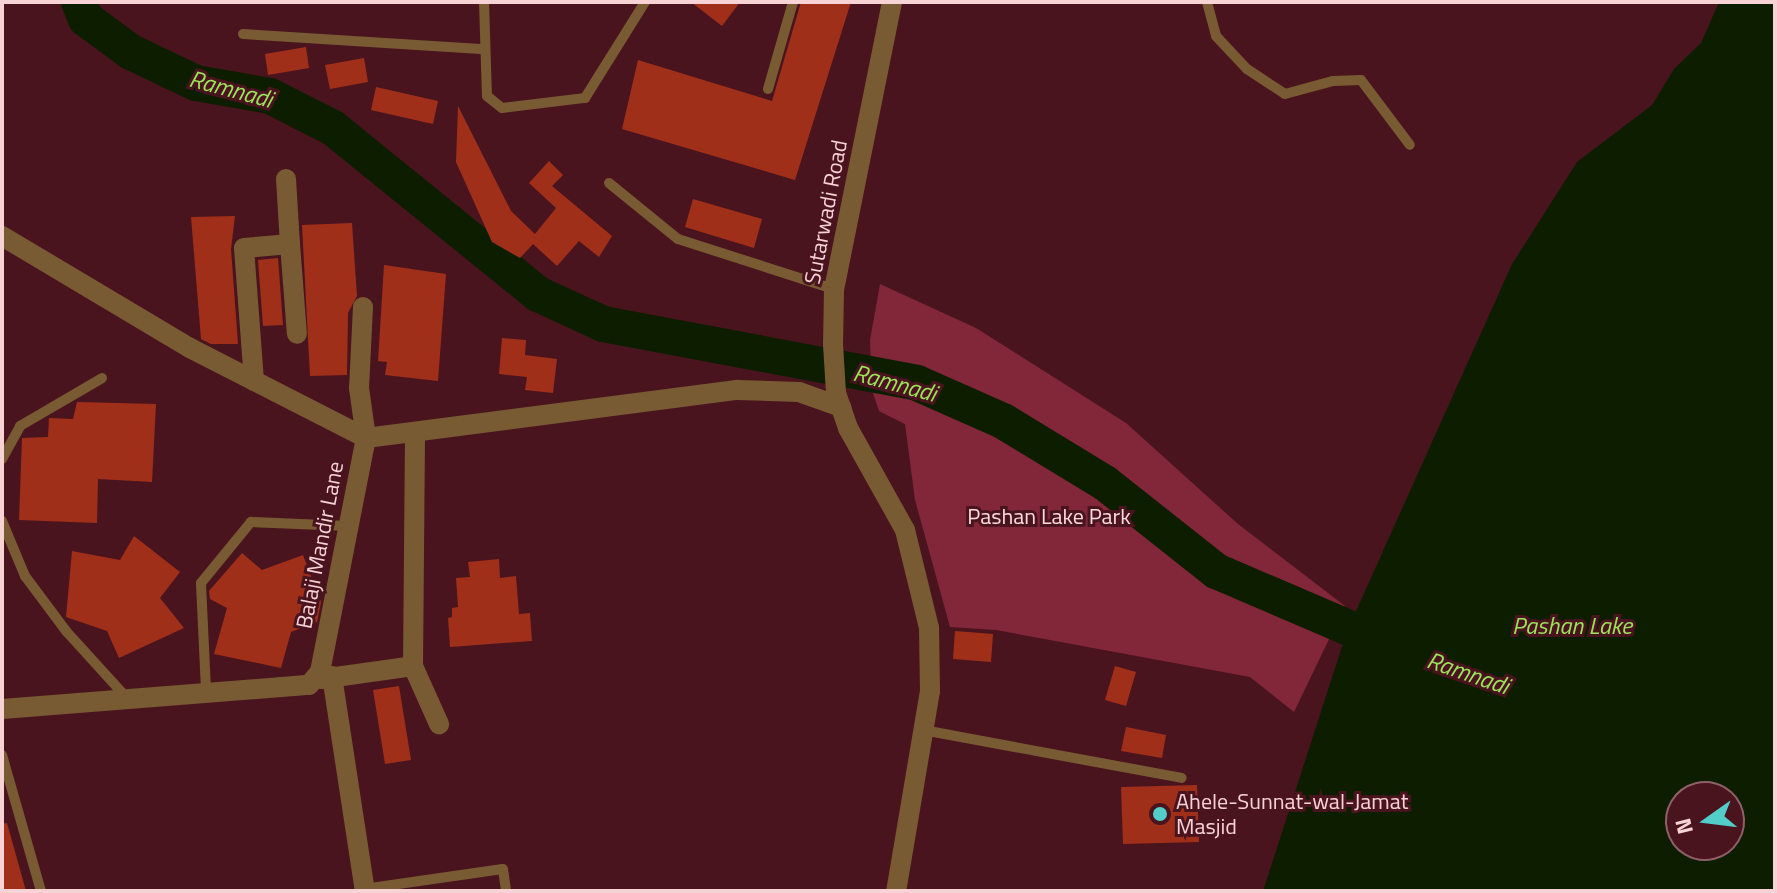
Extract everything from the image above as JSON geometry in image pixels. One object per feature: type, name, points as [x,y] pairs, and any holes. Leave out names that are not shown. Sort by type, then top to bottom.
[{"type":"street","name":"Sutarwadi Road","points":[[892,2],[834,289],[833,344],[838,400],[905,530],[921,580],[930,659],[923,730],[896,891]]},
{"type":"street","points":[[286,179],[297,334]]},
{"type":"street","points":[[2,236],[254,381],[366,438]]},
{"type":"street","points":[[254,381],[244,248],[290,244]]},
{"type":"street","points":[[363,307],[359,388],[366,438]]},
{"type":"street","name":"Balaji Mandir Lane","points":[[323,678],[366,438],[737,390],[799,392],[838,400]]},
{"type":"street","points":[[415,432],[413,666],[439,724]]},
{"type":"street","points":[[2,709],[206,690],[293,690],[323,678],[413,666]]},
{"type":"street","points":[[323,678],[364,890]]},
{"type":"lane","points":[[484,2],[481,49],[487,96],[493,104],[502,108],[585,98],[645,2]]},
{"type":"lane","points":[[768,89],[793,2]]},
{"type":"lane","points":[[1207,2],[1216,36],[1247,69],[1285,94],[1333,81],[1361,80],[1410,145]]},
{"type":"lane","points":[[243,34],[481,49]]},
{"type":"lane","points":[[609,183],[678,239],[834,289]]},
{"type":"lane","points":[[2,459],[20,426],[102,378]]},
{"type":"lane","points":[[2,521],[25,576],[66,631],[126,697]]},
{"type":"lane","points":[[206,690],[201,583],[251,522],[348,526]]},
{"type":"lane","points":[[923,730],[1182,778]]},
{"type":"lane","points":[[2,755],[41,891]]},
{"type":"lane","points":[[364,890],[503,869],[506,891]]},
{"type":"green space","name":"Pashan Lake Park","points":[[880,284],[976,328],[1126,423],[1238,524],[1345,606],[1294,712],[1250,677],[996,630],[950,627],[915,500],[905,424],[879,411],[872,390],[870,340]]},
{"type":"water","name":"Pashan Lake","points":[[1719,2],[1775,2],[1775,891],[1263,891],[1347,631],[1512,264],[1577,162],[1652,105],[1674,69],[1701,43]]},
{"type":"building","points":[[691,2],[740,2],[722,26]]},
{"type":"building","points":[[801,2],[851,2],[795,180],[622,129],[638,60],[772,101]]},
{"type":"building","points":[[306,47],[309,68],[268,75],[265,54]]},
{"type":"building","points":[[364,58],[368,82],[330,89],[325,65]]},
{"type":"building","points":[[376,87],[438,101],[433,124],[371,110]]},
{"type":"building","points":[[458,106],[511,211],[535,234],[556,208],[529,183],[549,161],[563,175],[552,186],[612,236],[599,257],[579,241],[557,266],[533,244],[520,258],[492,242],[456,162]]},
{"type":"building","points":[[693,199],[762,219],[754,248],[685,227]]},
{"type":"building","points":[[235,216],[231,249],[238,344],[211,344],[201,339],[191,217]]},
{"type":"building","points":[[352,223],[357,296],[348,313],[347,375],[310,376],[302,225]]},
{"type":"building","points":[[278,258],[283,325],[263,326],[258,260]]},
{"type":"building","points":[[384,265],[446,274],[438,381],[385,375],[387,362],[378,361]]},
{"type":"building","points":[[502,338],[526,340],[525,355],[557,359],[553,393],[525,390],[527,377],[499,374]]},
{"type":"building","points":[[77,402],[156,404],[152,482],[98,479],[97,523],[19,520],[22,438],[48,437],[49,418],[73,419]]},
{"type":"building","points":[[134,536],[180,572],[160,598],[184,628],[119,658],[107,631],[66,617],[72,551],[120,560]]},
{"type":"building","points":[[242,553],[262,570],[303,555],[321,602],[317,622],[291,632],[281,668],[214,654],[227,608],[210,599],[209,591]]},
{"type":"building","points":[[499,559],[500,578],[516,576],[519,614],[530,613],[532,641],[450,647],[448,618],[452,617],[452,608],[458,607],[456,578],[470,577],[468,562]]},
{"type":"building","points":[[955,631],[993,634],[991,662],[953,659]]},
{"type":"building","points":[[1115,666],[1136,672],[1126,706],[1105,700]]},
{"type":"building","points":[[399,686],[411,760],[385,764],[373,690]]},
{"type":"building","points":[[1126,727],[1166,735],[1162,758],[1121,751]]},
{"type":"building","name":"Ahele-Sunnat-wal-Jamat Masjid","points":[[1197,785],[1199,842],[1123,844],[1121,787]]},
{"type":"building","points":[[7,823],[26,891],[2,891],[2,824]]},
{"type":"waterway","name":"Ramnadi","points":[[79,2],[86,19],[131,52],[196,83],[270,96],[333,128],[538,294],[603,324],[917,383],[1003,421],[1105,483],[1216,571],[1393,647]]},
{"type":"place","name":"Ahele-Sunnat-wal-Jamat Masjid","points":[[1160,814]]}]
